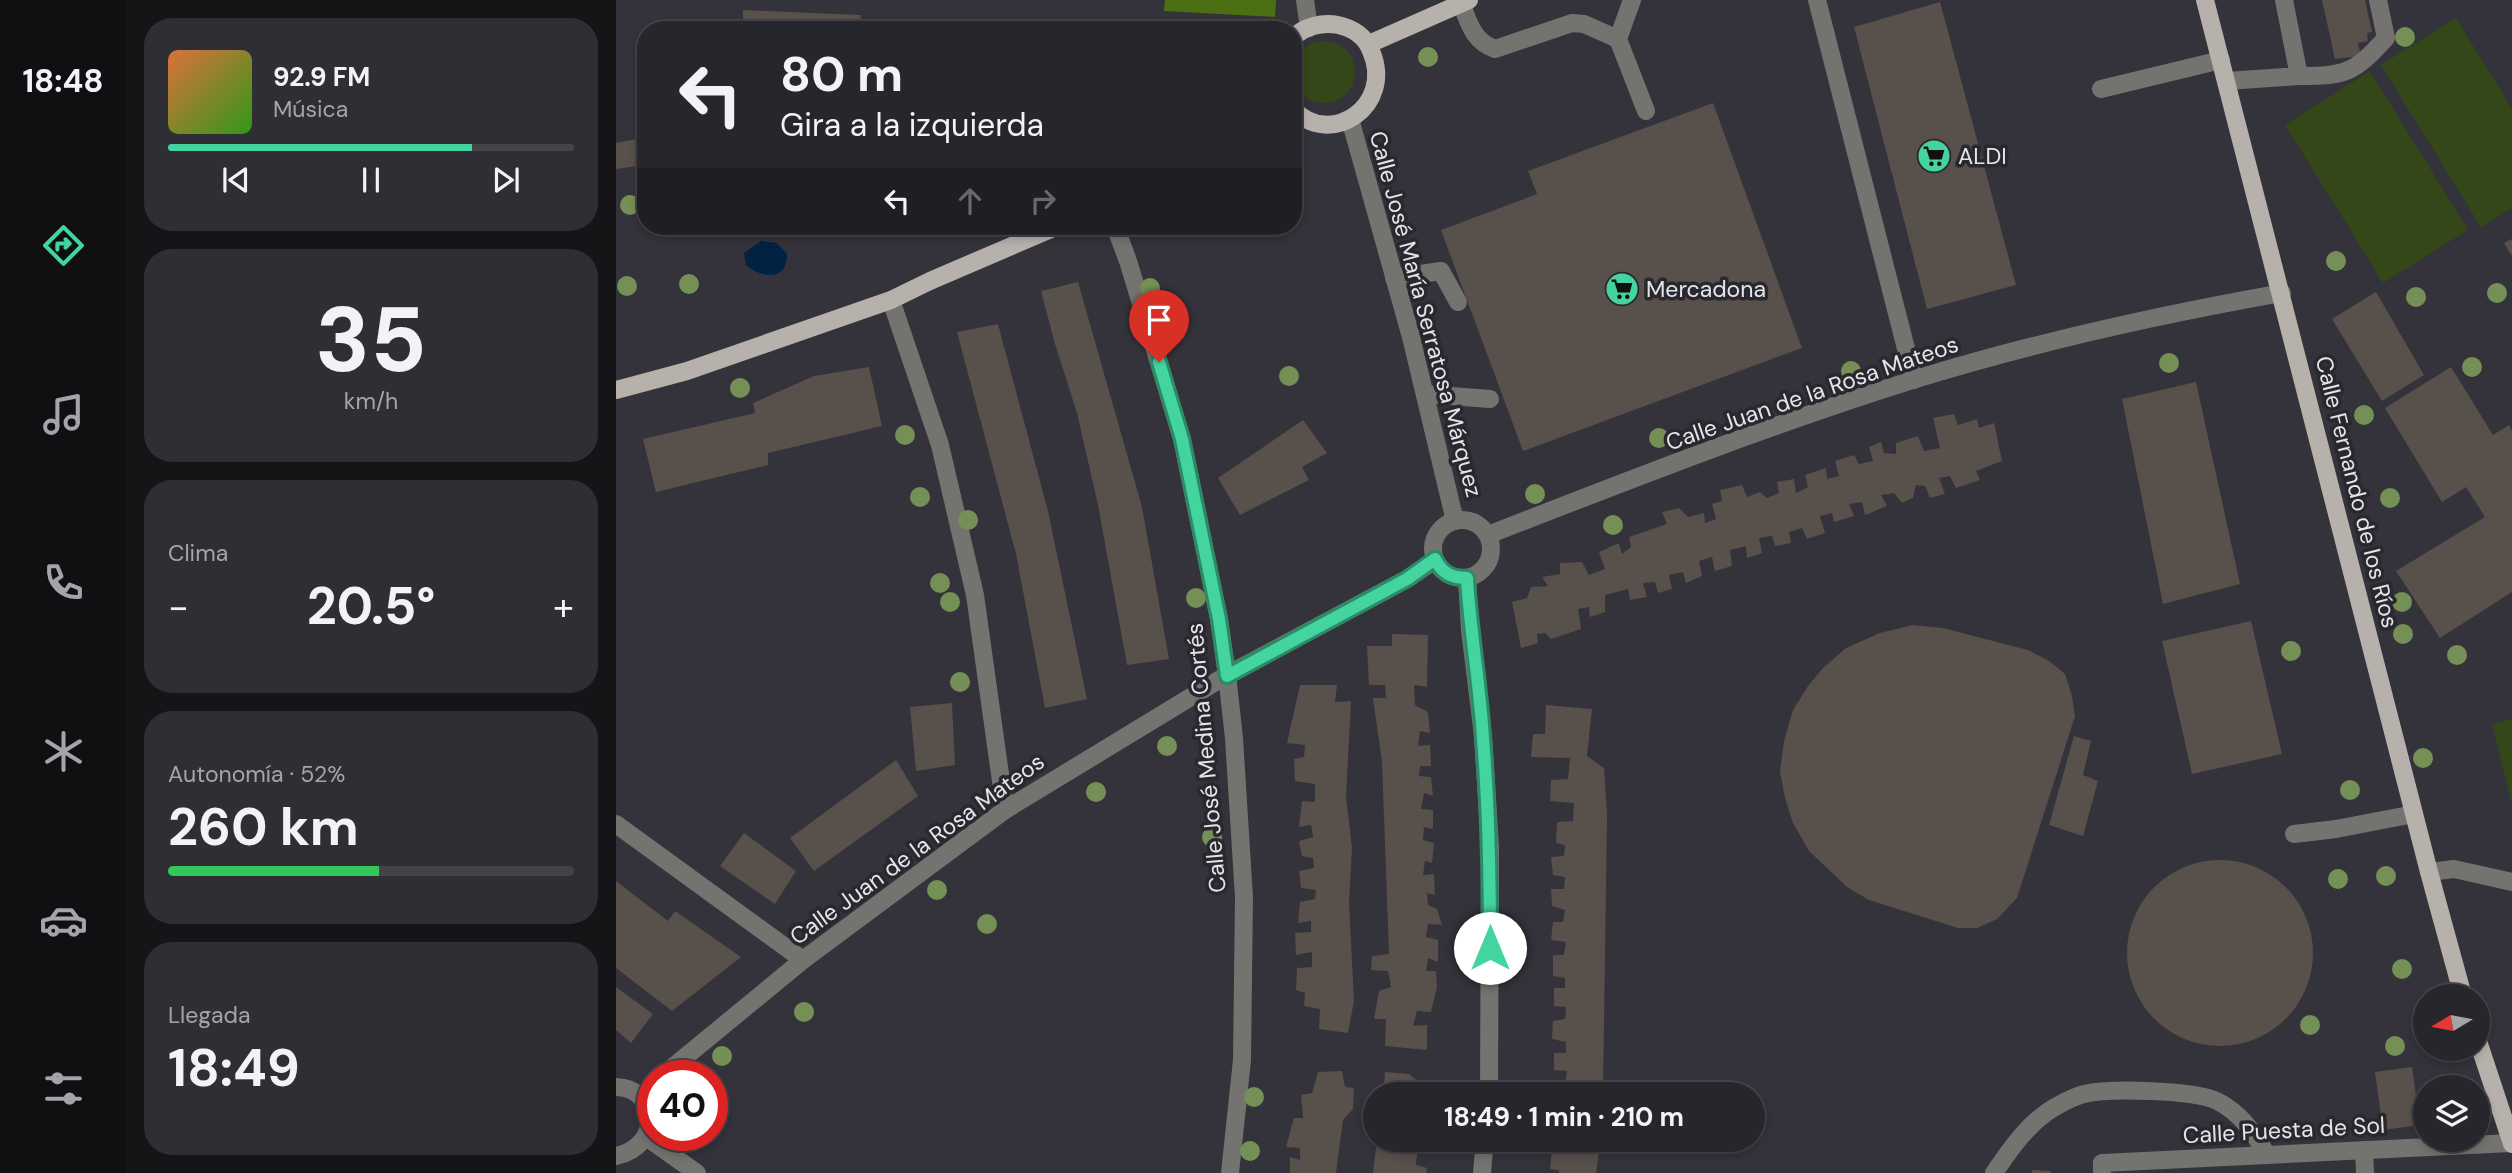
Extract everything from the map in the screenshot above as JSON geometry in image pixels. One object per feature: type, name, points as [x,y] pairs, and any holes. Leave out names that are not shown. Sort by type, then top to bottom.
[{"type":"main road","name":"Calle Fernando de los Ríos","points":[[2205,0],[2460,984]]},
{"type":"main road","points":[[1369,44],[1465,2]]},
{"type":"main road","points":[[1302,33],[1329,23],[1346,26],[1357,32],[1369,44],[1377,64],[1378,77],[1374,93],[1362,111],[1350,119],[1324,124],[1302,116]]},
{"type":"main road","points":[[616,390],[687,371],[891,300],[1038,235]]},
{"type":"main road","points":[[2485,1061],[2512,1144]]},
{"type":"street","points":[[1302,25],[1305,0]]},
{"type":"street","points":[[1632,0],[1618,39],[1646,111]]},
{"type":"street","points":[[1818,0],[1914,380]]},
{"type":"street","points":[[2284,0],[2299,76]]},
{"type":"street","points":[[2227,81],[2334,76],[2364,62],[2386,38],[2378,0]]},
{"type":"street","points":[[1465,2],[1475,37],[1495,49],[1572,23],[1584,24],[1618,39]]},
{"type":"street","points":[[2101,89],[2221,60]]},
{"type":"street","name":"Calle José María Serratosa Márquez","points":[[1350,119],[1425,394],[1455,521]]},
{"type":"street","name":"Calle José Medina Cortés","points":[[1118,235],[1182,439],[1219,619],[1227,676],[1234,738],[1244,897],[1242,1060],[1230,1173]]},
{"type":"street","points":[[1394,278],[1441,271],[1458,303]]},
{"type":"street","name":"Calle Juan de la Rosa Mateos","points":[[1488,535],[1703,453],[1914,380],[2096,330],[2282,293]]},
{"type":"street","points":[[891,300],[940,444],[972,583],[1005,810]]},
{"type":"street","points":[[1425,394],[1490,399]]},
{"type":"street","points":[[1465,520],[1478,525],[1488,535],[1490,557],[1486,566],[1476,575],[1457,578],[1447,574],[1435,559],[1433,550],[1437,535],[1446,525],[1465,520]]},
{"type":"street","name":"Calle Juan de la Rosa Mateos","points":[[681,1060],[803,960],[1005,810],[1227,676],[1407,579],[1435,559]]},
{"type":"street","points":[[1467,578],[1470,630],[1483,736],[1490,847],[1489,1082]]},
{"type":"street","points":[[2294,834],[2414,814]]},
{"type":"street","points":[[616,824],[803,960]]},
{"type":"street","points":[[2429,872],[2454,869],[2512,881]]},
{"type":"street","points":[[616,1087],[637,1094]]},
{"type":"street","points":[[1994,1173],[2018,1138],[2053,1108],[2084,1094],[2094,1093],[2166,1092],[2216,1101],[2248,1124],[2267,1155]]},
{"type":"street","name":"Calle Puesta de Sol","points":[[2102,1168],[2267,1155],[2512,1144]]},
{"type":"street","points":[[616,1156],[637,1147]]},
{"type":"street","points":[[2364,1150],[2365,1173]]},
{"type":"street","points":[[665,1151],[696,1173]]},
{"type":"street","points":[[1482,1173],[1484,1152]]},
{"type":"green space","points":[[1165,0],[1276,0],[1275,17],[1164,11]]},
{"type":"green space","points":[[2456,18],[2512,109],[2512,208],[2481,227],[2381,65]]},
{"type":"green space","points":[[1312,43],[1336,43],[1346,50],[1355,66],[1353,84],[1346,94],[1336,101],[1318,103],[1302,94],[1302,50]]},
{"type":"green space","points":[[2370,71],[2468,230],[2383,283],[2285,125]]},
{"type":"green space","points":[[2512,719],[2512,805],[2492,724]]},
{"type":"water","points":[[761,241],[777,243],[787,254],[786,263],[778,273],[766,275],[746,265],[744,253]]},
{"type":"building","points":[[2322,0],[2365,0],[2372,32],[2367,33],[2368,41],[2358,43],[2361,56],[2335,59]]},
{"type":"building","name":"ALDI","points":[[1940,2],[2016,285],[1927,309],[1854,27]]},
{"type":"building","points":[[743,10],[861,15],[861,21],[743,21]]},
{"type":"building","name":"Mercadona","points":[[1713,103],[1802,348],[1523,451],[1441,230],[1537,194],[1528,171]]},
{"type":"building","points":[[637,139],[637,166],[616,169],[616,143]]},
{"type":"building","points":[[2512,239],[2512,256],[2504,243]]},
{"type":"building","points":[[1078,282],[1142,507],[1169,659],[1127,665],[1098,505],[1077,413],[1041,291]]},
{"type":"building","points":[[2376,292],[2424,375],[2382,401],[2332,319]]},
{"type":"building","points":[[998,324],[1048,511],[1087,699],[1045,708],[1016,554],[957,332]]},
{"type":"building","points":[[869,367],[882,426],[768,453],[768,465],[656,492],[643,439],[755,413],[753,403],[814,376]]},
{"type":"building","points":[[2451,367],[2493,435],[2509,425],[2512,431],[2512,592],[2440,638],[2396,571],[2485,517],[2466,487],[2442,502],[2385,408]]},
{"type":"building","points":[[2196,382],[2240,584],[2163,604],[2122,399]]},
{"type":"building","points":[[1954,414],[1958,425],[1977,419],[1979,428],[1994,423],[2002,461],[1976,471],[1980,480],[1956,488],[1950,476],[1939,478],[1945,494],[1930,498],[1925,486],[1916,485],[1913,498],[1902,503],[1894,493],[1881,495],[1887,506],[1865,515],[1862,502],[1849,504],[1854,516],[1834,522],[1832,513],[1820,516],[1825,533],[1807,539],[1802,528],[1789,532],[1791,543],[1775,546],[1772,536],[1759,538],[1762,553],[1747,558],[1746,546],[1730,550],[1732,566],[1715,571],[1712,557],[1699,561],[1702,576],[1686,583],[1683,572],[1669,575],[1672,589],[1658,593],[1655,582],[1643,583],[1647,597],[1630,600],[1628,589],[1605,595],[1605,612],[1590,617],[1589,607],[1578,609],[1581,629],[1551,639],[1545,633],[1537,634],[1538,643],[1521,648],[1512,602],[1527,598],[1531,587],[1548,586],[1542,577],[1560,574],[1560,563],[1582,562],[1589,575],[1605,569],[1599,552],[1619,543],[1622,554],[1631,547],[1629,537],[1667,524],[1662,512],[1679,508],[1688,517],[1704,513],[1705,523],[1716,519],[1712,504],[1722,501],[1720,490],[1742,485],[1747,497],[1760,492],[1767,498],[1779,493],[1777,482],[1794,479],[1796,493],[1808,487],[1805,475],[1826,468],[1827,479],[1839,476],[1835,461],[1854,455],[1859,464],[1873,461],[1869,447],[1881,442],[1884,453],[1896,454],[1896,443],[1918,436],[1924,451],[1940,448],[1933,418]]},
{"type":"building","points":[[1303,420],[1327,453],[1302,467],[1309,480],[1240,515],[1218,478]]},
{"type":"building","points":[[2251,621],[2282,754],[2192,774],[2162,641]]},
{"type":"building","points":[[1913,625],[1943,628],[2028,650],[2049,661],[2065,674],[2072,696],[2075,716],[2017,898],[1997,919],[1977,928],[1958,928],[1869,900],[1847,887],[1809,851],[1793,823],[1785,798],[1780,772],[1784,741],[1793,710],[1808,686],[1823,668],[1846,648],[1880,633]]},
{"type":"building","points":[[1392,634],[1428,635],[1427,687],[1414,685],[1415,705],[1428,712],[1430,733],[1420,731],[1418,746],[1430,745],[1431,766],[1420,766],[1419,776],[1431,777],[1433,796],[1424,793],[1421,809],[1433,810],[1433,829],[1424,827],[1423,840],[1434,843],[1432,863],[1425,861],[1423,875],[1434,874],[1435,895],[1427,893],[1428,905],[1437,909],[1442,925],[1428,924],[1426,937],[1438,940],[1438,962],[1428,958],[1426,971],[1436,971],[1437,987],[1431,1012],[1417,1011],[1413,1026],[1427,1025],[1427,1050],[1385,1046],[1386,1019],[1374,1019],[1379,991],[1391,987],[1388,971],[1371,970],[1372,956],[1389,954],[1382,762],[1373,698],[1386,698],[1385,685],[1369,685],[1367,646],[1392,646]]},
{"type":"building","points":[[1300,685],[1337,685],[1335,702],[1351,701],[1346,797],[1352,848],[1349,903],[1354,1001],[1348,1033],[1319,1029],[1320,1009],[1304,1006],[1305,993],[1296,990],[1297,968],[1312,967],[1312,952],[1296,955],[1295,933],[1311,932],[1311,921],[1298,923],[1300,902],[1315,899],[1316,890],[1301,888],[1299,871],[1314,868],[1313,858],[1302,856],[1299,841],[1313,837],[1311,825],[1299,827],[1302,801],[1315,802],[1315,784],[1295,781],[1294,759],[1304,757],[1305,745],[1287,743]]},
{"type":"building","points":[[952,703],[955,765],[916,771],[910,707]]},
{"type":"building","points":[[1546,705],[1592,709],[1587,756],[1604,768],[1607,815],[1603,1082],[1565,1082],[1567,1071],[1554,1070],[1554,1053],[1566,1053],[1566,1042],[1552,1039],[1553,1021],[1565,1019],[1566,1007],[1554,1006],[1554,988],[1565,988],[1565,978],[1553,976],[1553,955],[1564,955],[1566,942],[1551,940],[1553,922],[1563,922],[1565,910],[1552,906],[1551,889],[1564,889],[1565,877],[1553,875],[1551,857],[1564,856],[1565,845],[1556,843],[1557,822],[1573,821],[1574,803],[1550,801],[1551,780],[1568,779],[1570,758],[1531,757],[1533,734],[1545,734]]},
{"type":"building","points":[[2074,736],[2091,741],[2083,775],[2098,781],[2083,836],[2049,825]]},
{"type":"building","points":[[896,760],[918,796],[814,871],[790,838]]},
{"type":"building","points":[[744,833],[796,871],[775,904],[720,866]]},
{"type":"building","points":[[2220,860],[2255,867],[2285,888],[2306,918],[2313,953],[2306,988],[2285,1018],[2255,1039],[2220,1046],[2185,1039],[2155,1018],[2134,988],[2127,953],[2134,918],[2155,888],[2185,867]]},
{"type":"building","points":[[616,881],[668,921],[675,911],[741,957],[672,1011],[616,968]]},
{"type":"building","points":[[616,987],[653,1014],[631,1043],[616,1030]]},
{"type":"building","points":[[2412,1067],[2413,1126],[2383,1130],[2375,1072]]},
{"type":"building","points":[[1342,1071],[1345,1087],[1354,1088],[1353,1109],[1343,1120],[1336,1173],[1290,1173],[1290,1157],[1300,1160],[1300,1148],[1286,1147],[1294,1118],[1303,1118],[1301,1095],[1312,1093],[1318,1072]]},
{"type":"building","points":[[1385,1072],[1409,1074],[1419,1082],[1384,1082]]},
{"type":"building","points":[[1375,1152],[1429,1152],[1417,1154],[1416,1165],[1427,1168],[1426,1173],[1373,1173]]},
{"type":"building","points":[[1552,1152],[1599,1152],[1596,1173],[1559,1173],[1559,1170],[1550,1169]]},
{"type":"building","points":[[2032,1170],[2051,1171],[2051,1173],[2032,1173]]},
{"type":"place","name":"ALDI","points":[[1934,156]]},
{"type":"place","name":"Mercadona","points":[[1622,289]]},
{"type":"route","points":[[1159,362],[1182,439],[1219,619],[1227,676],[1407,579],[1435,559],[1439,568],[1447,574],[1467,578],[1470,630],[1483,736],[1490,847],[1490,948]]}]
